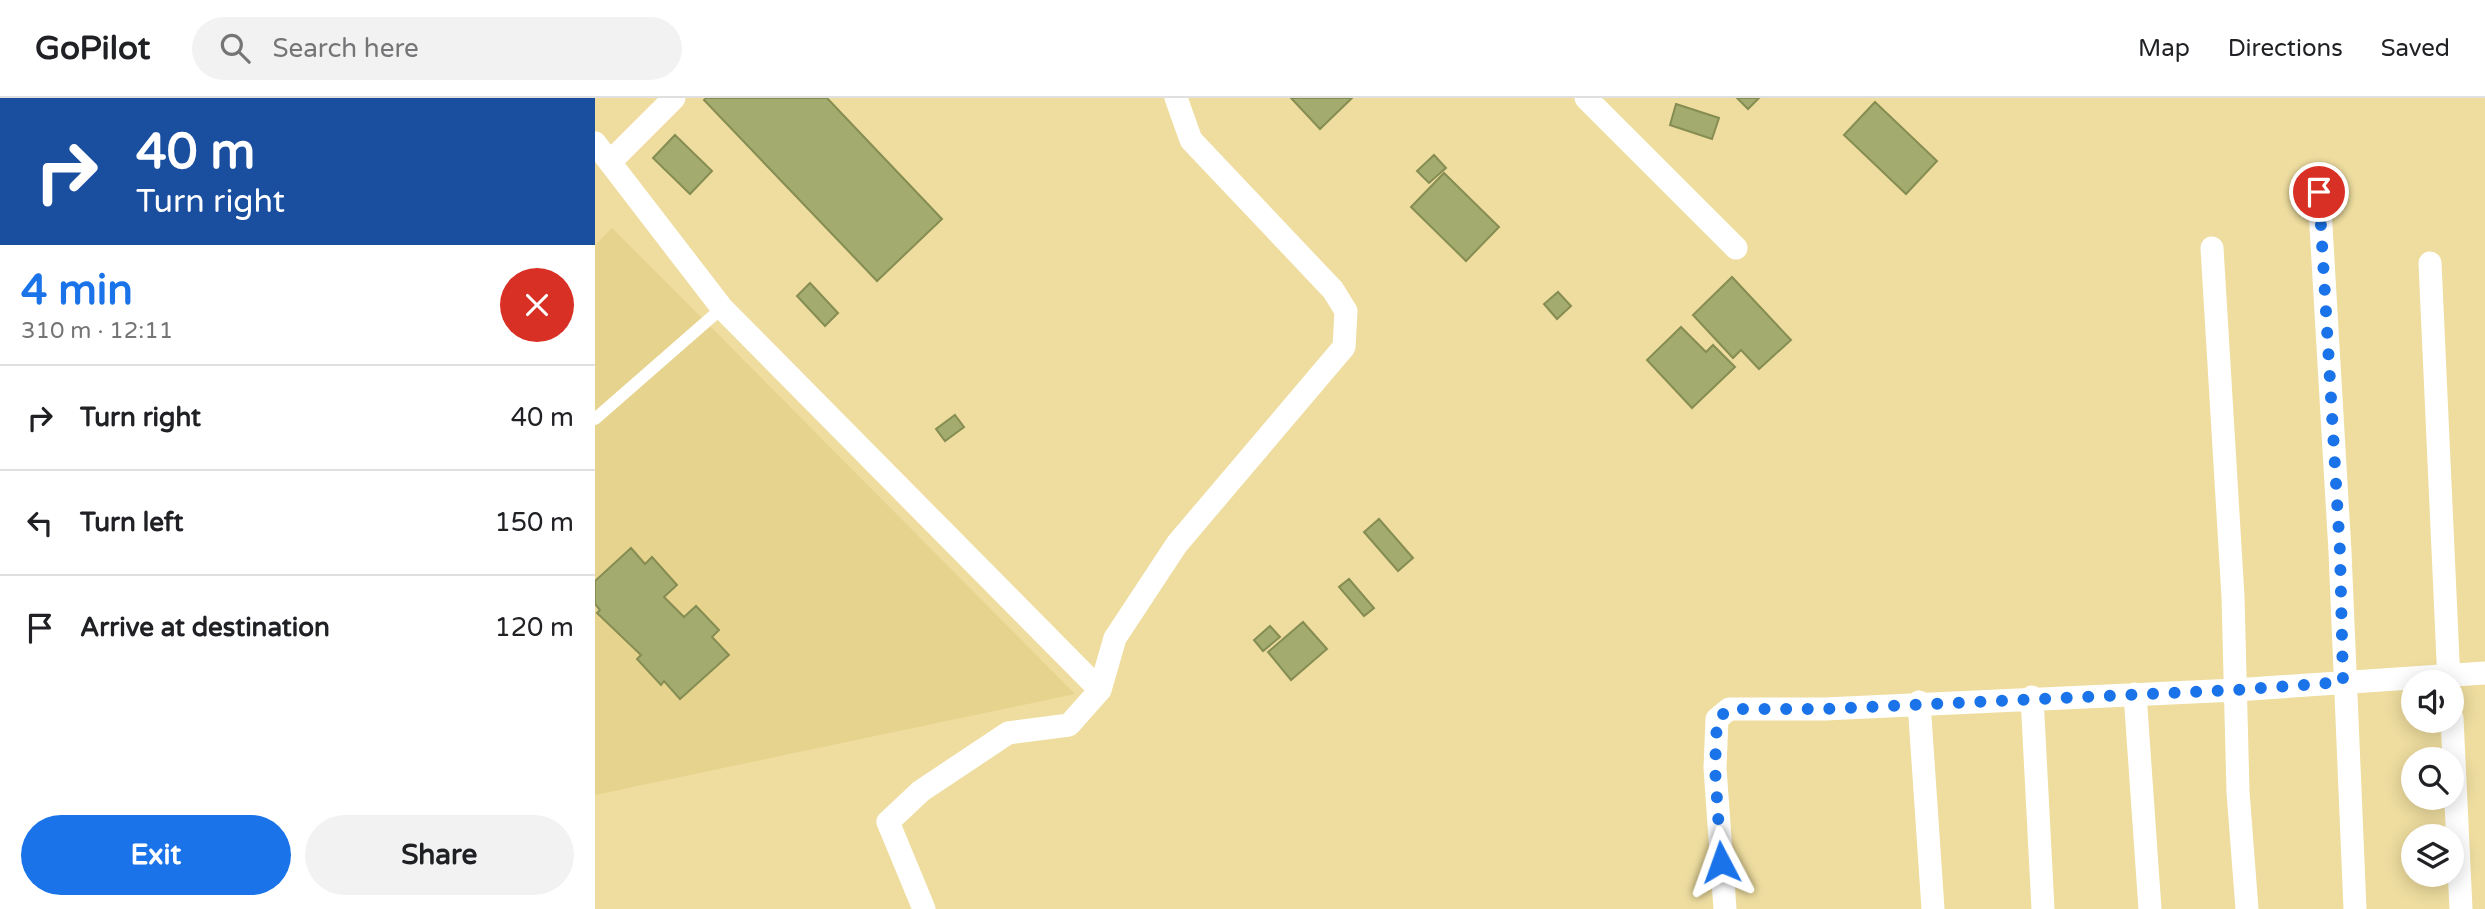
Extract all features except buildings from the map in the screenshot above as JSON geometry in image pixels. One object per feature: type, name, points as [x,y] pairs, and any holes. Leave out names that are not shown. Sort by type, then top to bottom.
[{"type":"street","points":[[611,161],[674,98]]},
{"type":"street","points":[[925,909],[888,822],[921,791],[1008,733],[1069,725],[1100,690],[1115,638],[1177,544],[1344,347],[1346,311],[1333,290],[1191,140],[1176,98]]},
{"type":"street","points":[[1585,98],[1736,248]]},
{"type":"street","points":[[595,143],[722,309],[1100,690]]},
{"type":"street","points":[[2319,192],[2340,552],[2343,682],[2355,909]]},
{"type":"street","points":[[2212,248],[2233,597],[2235,690],[2247,909]]},
{"type":"street","points":[[2430,263],[2449,670]]},
{"type":"street","points":[[2464,676],[2485,673]]},
{"type":"street","points":[[1725,909],[1715,768],[1717,719],[1729,709],[1825,709],[1919,702],[2235,690],[2401,680]]},
{"type":"street","points":[[2136,694],[2150,909]]},
{"type":"street","points":[[2032,697],[2043,909]]},
{"type":"street","points":[[1919,702],[1933,909]]},
{"type":"street","points":[[2453,733],[2461,909]]},
{"type":"lane","points":[[595,419],[722,309]]},
{"type":"shaded area","points":[[612,228],[1075,694],[595,795],[595,245]]},
{"type":"route","points":[[1721,862],[1715,768],[1717,719],[1729,709],[1825,709],[1941,701],[2235,690],[2343,682],[2340,552],[2319,192]]}]
